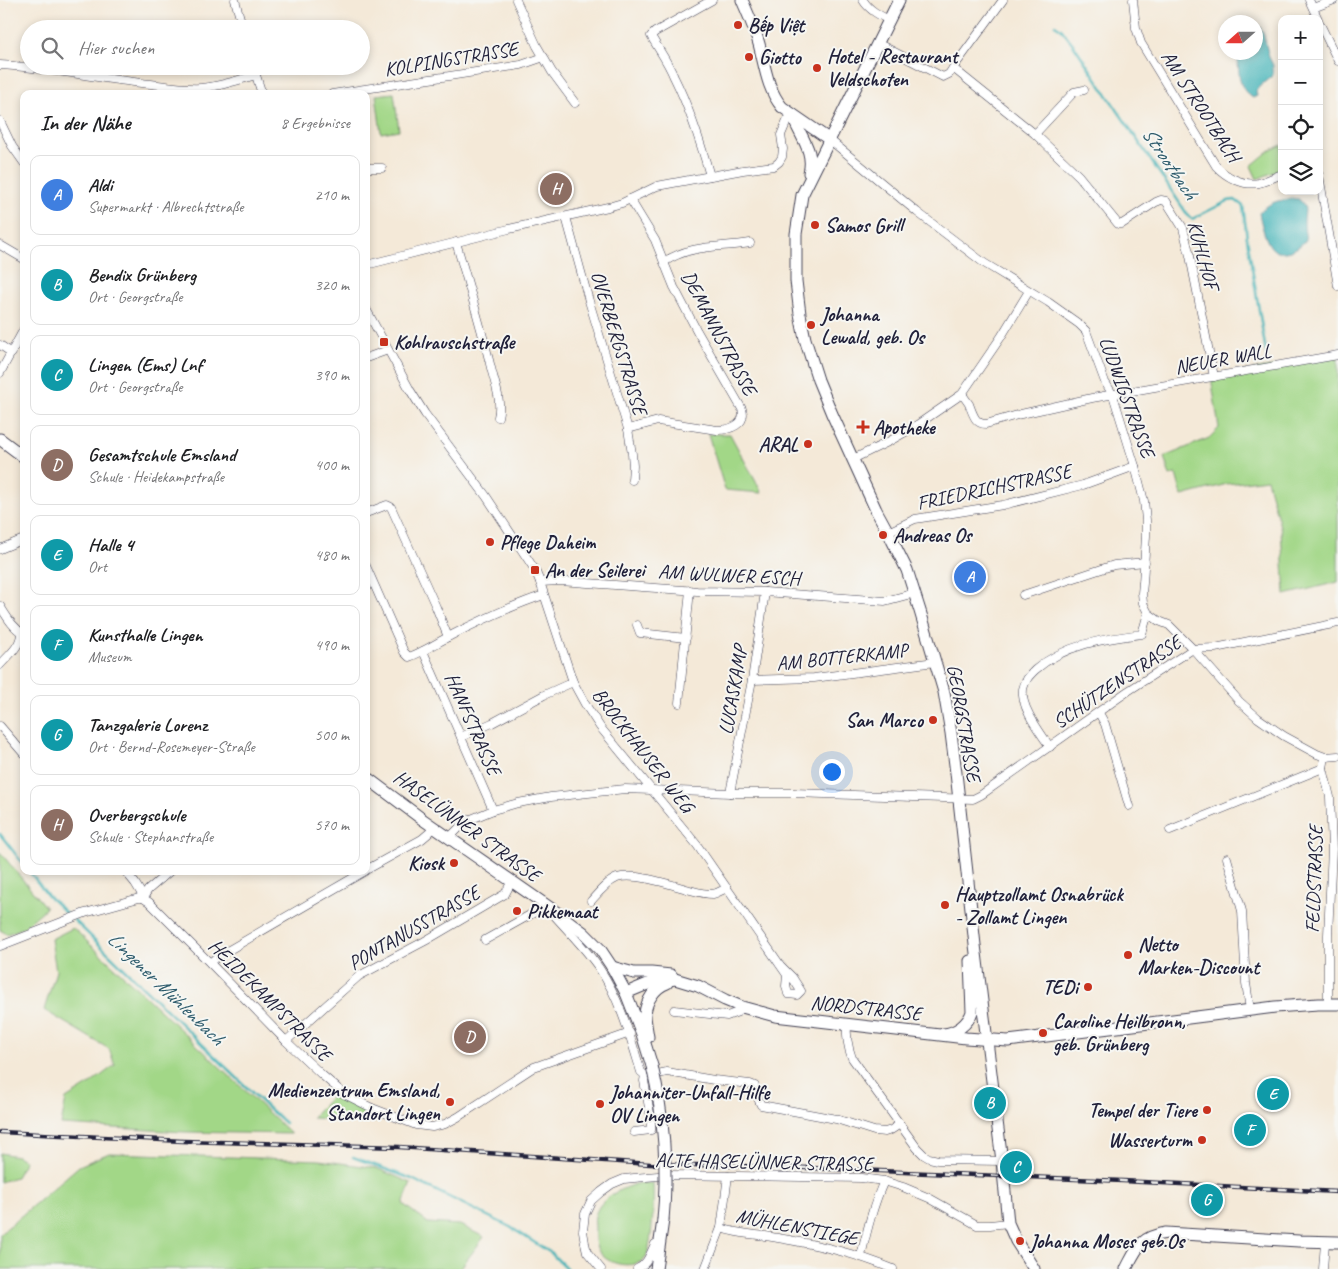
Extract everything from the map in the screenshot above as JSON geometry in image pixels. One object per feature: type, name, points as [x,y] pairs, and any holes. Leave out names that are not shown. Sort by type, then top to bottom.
[{"type":"main road","points":[[742,0],[758,42],[776,100],[782,107],[830,140]]},
{"type":"main road","points":[[807,184],[899,0]]},
{"type":"main road","points":[[792,114],[812,164],[807,184]]},
{"type":"main road","name":"GEORGSTRASSE","points":[[807,184],[802,195],[797,222],[796,281],[805,339],[818,380],[832,414],[906,570],[915,593],[944,692],[952,733],[974,945],[1002,1161],[1008,1223]]},
{"type":"main road","points":[[0,439],[20,454]]},
{"type":"main road","name":"HASELÜNNER STRASSE","points":[[370,780],[449,838],[565,918],[584,934],[600,949],[612,967],[645,1033]]},
{"type":"main road","points":[[925,1033],[948,1033],[958,1029],[970,1018],[972,1012],[970,959],[974,945]]},
{"type":"main road","points":[[612,967],[634,973],[671,975],[675,979],[662,984],[655,990],[646,1006],[645,1014],[645,1033],[660,1100],[665,1148],[663,1220],[656,1269]]},
{"type":"main road","name":"NORDSTRASSE","points":[[626,993],[650,983],[675,979],[698,986],[742,1007],[775,1016],[1008,1041],[1284,1006],[1333,1004]]},
{"type":"main road","points":[[1008,1223],[1016,1241],[1034,1269]]},
{"type":"main road","points":[[1126,1269],[1139,1246],[1149,1237],[1166,1233],[1325,1243],[1338,1242]]},
{"type":"street","points":[[235,0],[241,20]]},
{"type":"street","points":[[516,0],[529,32],[552,72],[576,103]]},
{"type":"street","points":[[710,176],[701,144],[675,78],[662,52],[651,36],[654,32],[712,0]]},
{"type":"street","points":[[863,0],[875,13],[889,20]]},
{"type":"street","points":[[877,43],[943,77],[954,68],[1003,0]]},
{"type":"street","name":"AM STROOTBACH","points":[[1133,0],[1136,28],[1141,43],[1216,166],[1234,180],[1245,182],[1258,183],[1278,176]]},
{"type":"street","points":[[1309,0],[1316,15]]},
{"type":"street","points":[[1313,8],[1334,0]]},
{"type":"street","points":[[1323,29],[1338,61]]},
{"type":"street","name":"KOLPINGSTRASSE","points":[[358,90],[521,65],[544,57]]},
{"type":"street","points":[[0,66],[20,67]]},
{"type":"street","name":"KUHLHOF","points":[[954,68],[1035,134],[1079,176],[1118,224],[1122,224],[1156,202],[1166,201],[1183,228],[1214,377]]},
{"type":"street","points":[[81,75],[190,88],[215,86],[256,75],[261,90]]},
{"type":"street","points":[[1035,134],[1074,92],[1084,90]]},
{"type":"street","points":[[370,264],[608,207],[657,186],[774,166],[782,156],[782,130],[792,114]]},
{"type":"street","points":[[0,121],[20,158]]},
{"type":"street","name":"LUDWIGSTRASSE","points":[[830,140],[925,218],[984,263],[1074,320],[1086,331],[1105,382],[1113,395],[1144,501],[1146,520],[1142,594],[1143,603],[1148,612]]},
{"type":"street","points":[[370,168],[382,168]]},
{"type":"street","points":[[1322,195],[1338,286]]},
{"type":"street","name":"DEMANNSTRASSE","points":[[628,429],[658,421],[723,430],[736,426],[742,421],[743,417],[742,409],[696,331],[674,286],[655,240],[630,199]]},
{"type":"street","name":"OVERBERGSTRASSE","points":[[566,217],[589,301],[628,429],[633,466],[632,480]]},
{"type":"street","points":[[456,242],[494,380],[500,409],[498,417]]},
{"type":"street","name":"DEMANNSTRASSE","points":[[664,262],[697,248],[750,243]]},
{"type":"street","points":[[0,245],[20,257]]},
{"type":"street","points":[[853,459],[888,442],[962,394],[1002,337],[1029,291]]},
{"type":"street","name":"BROCKHAUSER WEG","points":[[370,316],[425,414],[486,496],[535,570],[573,682],[585,704],[600,727],[697,845],[780,965],[786,975],[788,994],[797,995],[801,991],[792,977],[780,965]]},
{"type":"street","points":[[0,373],[20,337]]},
{"type":"street","points":[[0,345],[12,353]]},
{"type":"street","points":[[370,357],[388,350]]},
{"type":"street","name":"NEUER WALL","points":[[962,394],[976,420],[981,424],[986,424],[1021,414],[1113,395],[1338,355]]},
{"type":"street","name":"FRIEDRICHSTRASSE","points":[[888,532],[915,519],[1003,505],[1084,485],[1135,466]]},
{"type":"street","points":[[370,511],[387,505],[391,507],[448,637]]},
{"type":"street","points":[[0,548],[20,541]]},
{"type":"street","points":[[1023,595],[1114,565],[1145,562]]},
{"type":"street","points":[[370,575],[404,652],[409,657],[514,606],[544,595]]},
{"type":"street","name":"AM WULWER ESCH","points":[[540,582],[560,581],[690,590],[765,592],[885,601],[915,593]]},
{"type":"street","points":[[679,703],[690,590]]},
{"type":"street","name":"LUCASKAMP","points":[[730,793],[752,680],[765,592]]},
{"type":"street","points":[[0,606],[10,622],[20,632]]},
{"type":"street","points":[[1050,747],[1024,703],[1023,690],[1027,678],[1051,658],[1081,644],[1142,634],[1148,612],[1159,621],[1168,625],[1193,649],[1239,702],[1258,718],[1304,748],[1325,757],[1338,756]]},
{"type":"street","name":"SCHÜTZENSTRASSE","points":[[449,838],[469,820],[518,803],[585,792],[625,789],[973,799],[1134,687],[1193,649],[1215,648],[1338,623]]},
{"type":"street","points":[[638,625],[640,633],[686,638]]},
{"type":"street","points":[[0,665],[20,641]]},
{"type":"street","name":"HANFSTRASSE","points":[[423,651],[494,810]]},
{"type":"street","name":"AM BOTTERKAMP","points":[[752,680],[814,678],[935,662]]},
{"type":"street","points":[[461,737],[573,682]]},
{"type":"street","points":[[1099,713],[1105,724],[1129,806]]},
{"type":"street","points":[[0,726],[20,749]]},
{"type":"street","name":"FELDSTRASSE","points":[[1325,757],[1323,768],[1330,797],[1335,849],[1328,935],[1333,1004]]},
{"type":"street","points":[[1170,830],[1323,768]]},
{"type":"street","points":[[370,868],[422,839],[434,827]]},
{"type":"street","points":[[1227,858],[1242,911],[1246,983],[1250,1010]]},
{"type":"street","name":"HEIDEKAMPSTRASSE","points":[[128,875],[143,898],[150,902],[286,1041],[322,1075],[344,1094],[410,1124],[432,1127],[445,1124],[534,1067],[630,1033]]},
{"type":"street","points":[[0,946],[82,915],[143,898],[165,875]]},
{"type":"street","points":[[210,962],[358,875]]},
{"type":"street","points":[[591,900],[612,880],[626,876],[703,893],[713,894],[727,888]]},
{"type":"street","name":"PONTANUSSTRASSE","points":[[286,1041],[359,976],[426,941],[505,894],[512,881]]},
{"type":"street","name":"HASELÜNNER STRASSE","points":[[485,940],[546,906],[577,940],[612,990],[630,1033],[641,1072],[653,1071]]},
{"type":"street","points":[[674,1010],[727,1016],[738,1012],[742,1007]]},
{"type":"street","points":[[847,1023],[847,1045],[852,1058],[924,1154],[929,1158],[938,1160],[1002,1161]]},
{"type":"street","points":[[653,1071],[750,1084],[755,1086],[761,1105],[836,1119],[874,1131],[885,1132],[900,1124]]},
{"type":"street","name":"HASELÜNNER STRASSE","points":[[634,1132],[651,1130],[651,1118],[645,1085],[653,1071]]},
{"type":"street","name":"ALTE HASELÜNNER STRASSE","points":[[601,1269],[587,1252],[584,1243],[585,1214],[591,1201],[601,1192],[612,1184],[624,1179],[670,1175],[861,1178],[884,1181],[929,1198],[977,1225],[1008,1223]]},
{"type":"street","points":[[705,1269],[721,1228],[728,1176]]},
{"type":"street","points":[[861,1256],[869,1223],[884,1181]]},
{"type":"street","name":"MÜHLENSTIEGE","points":[[721,1228],[734,1233],[775,1237],[833,1248],[861,1256],[893,1269]]},
{"type":"street","points":[[637,1269],[641,1268],[649,1258],[655,1244],[660,1243]]},
{"type":"street","points":[[1323,1269],[1325,1243]]},
{"type":"green space","points":[[394,93],[399,130],[381,133],[376,95]]},
{"type":"green space","points":[[1278,147],[1278,171],[1257,179],[1251,166],[1269,151]]},
{"type":"green space","points":[[1338,356],[1338,582],[1285,595],[1281,530],[1267,479],[1227,484],[1182,496],[1176,474],[1170,476],[1164,457],[1209,438],[1219,428],[1211,377]]},
{"type":"green space","points":[[708,434],[730,434],[762,493],[725,490]]},
{"type":"green space","points":[[0,852],[46,908],[23,928],[7,934],[0,930]]},
{"type":"green space","points":[[73,928],[291,1134],[185,1132],[61,1125],[66,1099],[115,1065],[109,1049],[44,1010],[56,971],[51,939]]},
{"type":"green space","points":[[334,1093],[351,1104],[381,1117],[378,1122],[312,1118]]},
{"type":"green space","points":[[0,1153],[17,1156],[25,1161],[16,1177],[0,1182]]},
{"type":"green space","points":[[109,1153],[319,1160],[376,1168],[411,1183],[403,1204],[428,1223],[460,1225],[484,1237],[460,1269],[1,1269],[0,1234],[79,1166]]},
{"type":"green space","points":[[639,1183],[653,1183],[652,1222],[648,1252],[645,1259],[634,1264],[614,1263],[607,1260],[598,1250],[595,1239],[595,1216],[598,1209],[612,1194]]},
{"type":"water","points":[[1263,32],[1269,57],[1273,65],[1273,75],[1259,87],[1256,91],[1257,96],[1253,98],[1243,89],[1237,60],[1263,60]]},
{"type":"water","points":[[1291,198],[1299,199],[1305,207],[1304,225],[1306,240],[1291,251],[1278,252],[1269,244],[1259,213],[1272,203]]},
{"type":"waterway","name":"Strootbach","points":[[1055,25],[1061,29],[1073,44],[1189,217],[1192,219],[1228,201],[1235,200],[1243,206],[1267,358]]},
{"type":"waterway","name":"Lingener Mühlenbach","points":[[0,834],[20,860]]},
{"type":"waterway","name":"Lingener Mühlenbach","points":[[32,875],[48,896],[70,917]]},
{"type":"waterway","name":"Lingener Mühlenbach","points":[[74,920],[285,1123]]},
{"type":"waterway","name":"Lingener Mühlenbach","points":[[353,1157],[412,1179],[510,1227],[551,1253],[567,1269]]},
{"type":"railway","points":[[0,1132],[183,1141],[399,1147],[650,1164],[784,1167],[1338,1192]]},
{"type":"place","name":"Bếp Việt","points":[[738,25]]},
{"type":"place","name":"Giotto","points":[[749,57]]},
{"type":"place","name":"Hotel - Restaurant Veldschoten","points":[[817,68]]},
{"type":"place","name":"Overbergschule","points":[[556,189]]},
{"type":"place","name":"Samos Grill","points":[[815,225]]},
{"type":"place","name":"Johanna Lewald, geb. Os","points":[[811,325]]},
{"type":"place","name":"Kohlrauschstraße","points":[[384,342]]},
{"type":"place","name":"Apotheke","points":[[863,427]]},
{"type":"place","name":"ARAL","points":[[808,444]]},
{"type":"place","name":"Andreas Os","points":[[883,535]]},
{"type":"place","name":"Pflege Daheim","points":[[490,542]]},
{"type":"place","name":"An der Seilerei","points":[[535,570]]},
{"type":"place","name":"Aldi","points":[[970,577]]},
{"type":"place","name":"San Marco","points":[[933,720]]},
{"type":"place","name":"Kiosk","points":[[454,863]]},
{"type":"place","name":"Hauptzollamt Osnabrück - Zollamt Lingen","points":[[945,905]]},
{"type":"place","name":"Pikkemaat","points":[[517,911]]},
{"type":"place","name":"Netto Marken-Discount","points":[[1128,955]]},
{"type":"place","name":"TEDi","points":[[1088,987]]},
{"type":"place","name":"Caroline Heilbronn, geb. Grünberg","points":[[1043,1033]]},
{"type":"place","name":"Gesamtschule Emsland","points":[[470,1037]]},
{"type":"place","name":"Halle 4","points":[[1273,1094]]},
{"type":"place","name":"Medienzentrum Emsland, Standort Lingen","points":[[450,1102]]},
{"type":"place","name":"Bendix Grünberg","points":[[990,1103]]},
{"type":"place","name":"Johanniter-Unfall-Hilfe OV Lingen","points":[[600,1104]]},
{"type":"place","name":"Tempel der Tiere","points":[[1207,1110]]},
{"type":"place","name":"Kunsthalle Lingen","points":[[1250,1130]]},
{"type":"place","name":"Wasserturm","points":[[1202,1140]]},
{"type":"place","name":"Lingen (Ems) Lnf","points":[[1016,1167]]},
{"type":"place","name":"Tanzgalerie Lorenz","points":[[1207,1200]]},
{"type":"place","name":"Johanna Moses geb.Os","points":[[1020,1241]]}]
